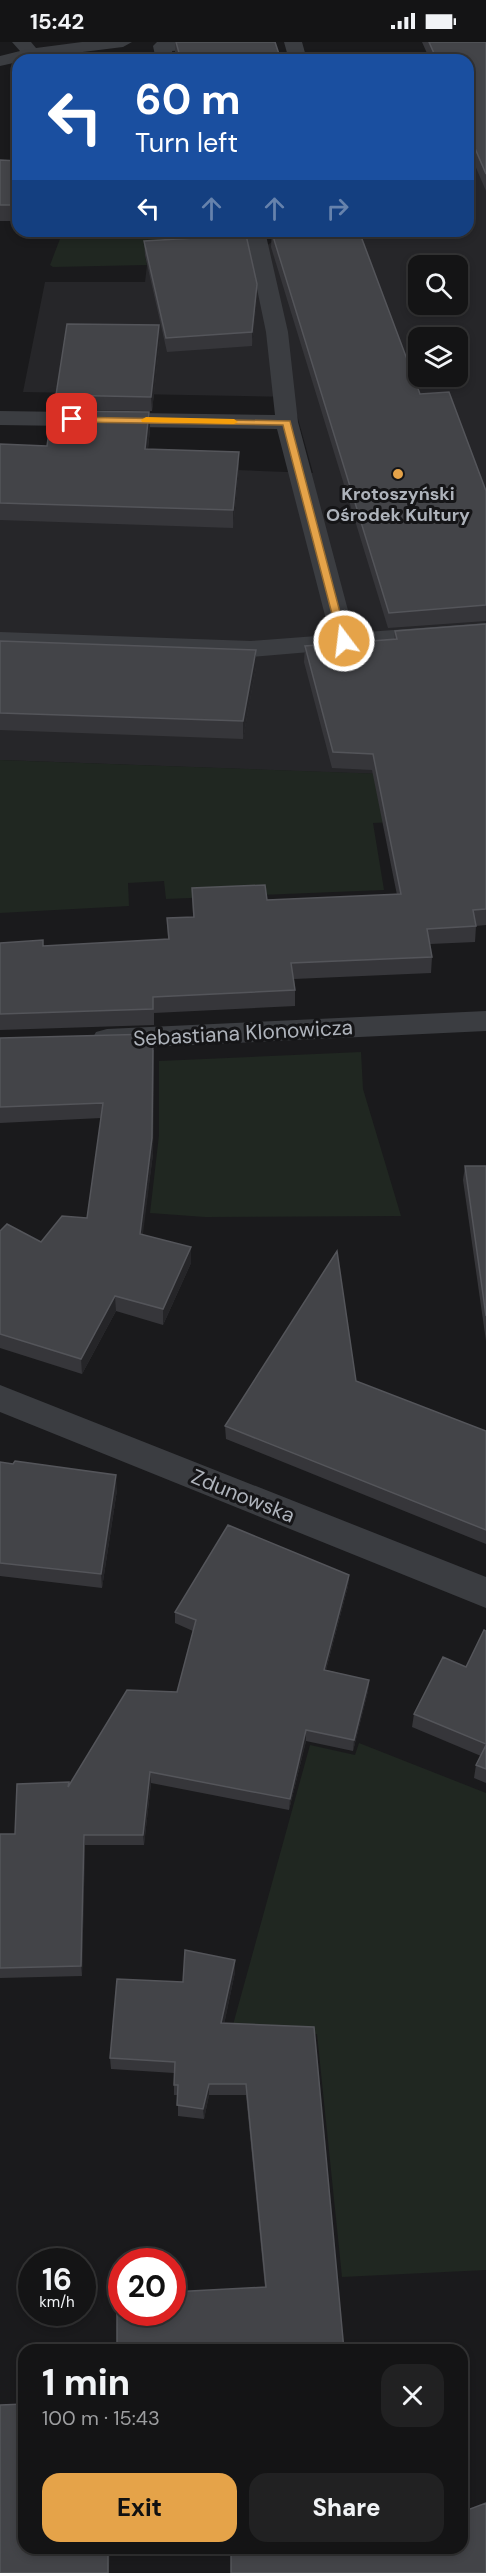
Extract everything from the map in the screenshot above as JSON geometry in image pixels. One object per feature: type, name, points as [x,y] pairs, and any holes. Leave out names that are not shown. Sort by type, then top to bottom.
[{"type":"street","points":[[26,48],[123,42]]},
{"type":"street","points":[[164,54],[162,46],[231,42]]},
{"type":"street","points":[[257,237],[277,332],[287,423],[344,641]]},
{"type":"street","points":[[0,418],[287,423]]},
{"type":"street","points":[[0,639],[251,649],[486,630]]},
{"type":"street","name":"Sebastiana Klonowicza","points":[[79,1040],[486,1022]]},
{"type":"street","name":"Zdunowska","points":[[0,1398],[486,1593]]},
{"type":"shaded area","points":[[486,56],[486,778],[0,760],[0,461],[313,473],[292,397],[23,392],[45,282],[145,282],[147,265],[145,255],[266,246],[276,239],[297,237],[474,237],[474,59]]},
{"type":"shaded area","points":[[61,237],[198,237],[200,243],[145,255],[147,265],[53,267],[50,265]]},
{"type":"shaded area","points":[[0,760],[413,775],[423,821],[373,823],[384,890],[166,899],[164,881],[128,883],[129,906],[0,913]]},
{"type":"shaded area","points":[[361,1052],[363,1089],[401,1216],[205,1217],[150,1213],[159,1135],[159,1061]]},
{"type":"shaded area","points":[[359,1743],[486,1793],[486,2270],[342,2277],[317,2034],[231,2032],[310,1745],[355,1755]]},
{"type":"building","points":[[176,42],[275,42],[279,54],[179,54]]},
{"type":"building","points":[[429,42],[486,42],[486,174],[474,146],[474,54],[434,54]]},
{"type":"building","points":[[0,160],[12,161],[12,205],[0,205]]},
{"type":"building","points":[[246,237],[257,284],[252,332],[166,338],[144,241]]},
{"type":"building","points":[[273,237],[361,237],[408,362],[408,387],[417,387],[420,394],[449,392],[486,491],[486,605],[389,613]]},
{"type":"building","points":[[67,324],[159,325],[151,397],[56,395]]},
{"type":"building","points":[[52,411],[149,412],[145,449],[239,452],[233,510],[0,503],[0,444],[47,446]]},
{"type":"building","points":[[486,624],[486,909],[473,910],[476,926],[427,929],[432,957],[291,963],[295,990],[153,997],[153,1009],[0,1014],[0,943],[43,940],[43,946],[169,939],[167,918],[194,917],[192,888],[265,885],[267,900],[401,894],[373,754],[333,752],[305,646],[397,639],[395,631]]},
{"type":"building","points":[[0,641],[256,650],[243,721],[0,713]]},
{"type":"building","points":[[153,1034],[152,1138],[140,1234],[191,1247],[163,1309],[115,1296],[81,1359],[0,1334],[0,1231],[7,1224],[41,1242],[62,1216],[87,1218],[103,1103],[0,1107],[0,1038]]},
{"type":"building","points":[[465,1166],[486,1166],[486,1316]]},
{"type":"building","points":[[337,1251],[356,1381],[486,1431],[486,1530],[225,1426]]},
{"type":"building","points":[[15,1461],[116,1475],[101,1574],[0,1563],[0,1462],[13,1464]]},
{"type":"building","points":[[228,1525],[349,1575],[324,1670],[369,1680],[354,1740],[306,1730],[290,1799],[150,1772],[143,1835],[84,1835],[81,1966],[0,1968],[0,1834],[15,1834],[17,1784],[69,1782],[68,1787],[127,1690],[177,1692],[196,1620],[175,1612]]},
{"type":"building","points":[[484,1630],[486,1631],[486,1744],[414,1714],[443,1657],[466,1667]]},
{"type":"building","points":[[486,1745],[486,1769],[476,1765]]},
{"type":"building","points":[[185,1950],[235,1960],[221,2023],[314,2027],[343,2344],[117,2344],[117,2326],[186,2326],[186,2291],[266,2287],[246,2084],[209,2084],[203,2109],[177,2105],[178,2085],[174,2085],[175,2062],[110,2058],[117,1979],[183,1982]]},
{"type":"building","points":[[18,2404],[18,2554],[108,2554],[108,2573],[0,2573],[0,2405]]},
{"type":"building","points":[[486,2503],[486,2573],[231,2573],[231,2554],[468,2554],[468,2510]]},
{"type":"slow traffic","points":[[146,420],[234,422]]},
{"type":"place","name":"Krotoszyński Ośrodek Kultury","points":[[398,474]]},
{"type":"route","points":[[72,419],[287,423],[344,641]]}]
